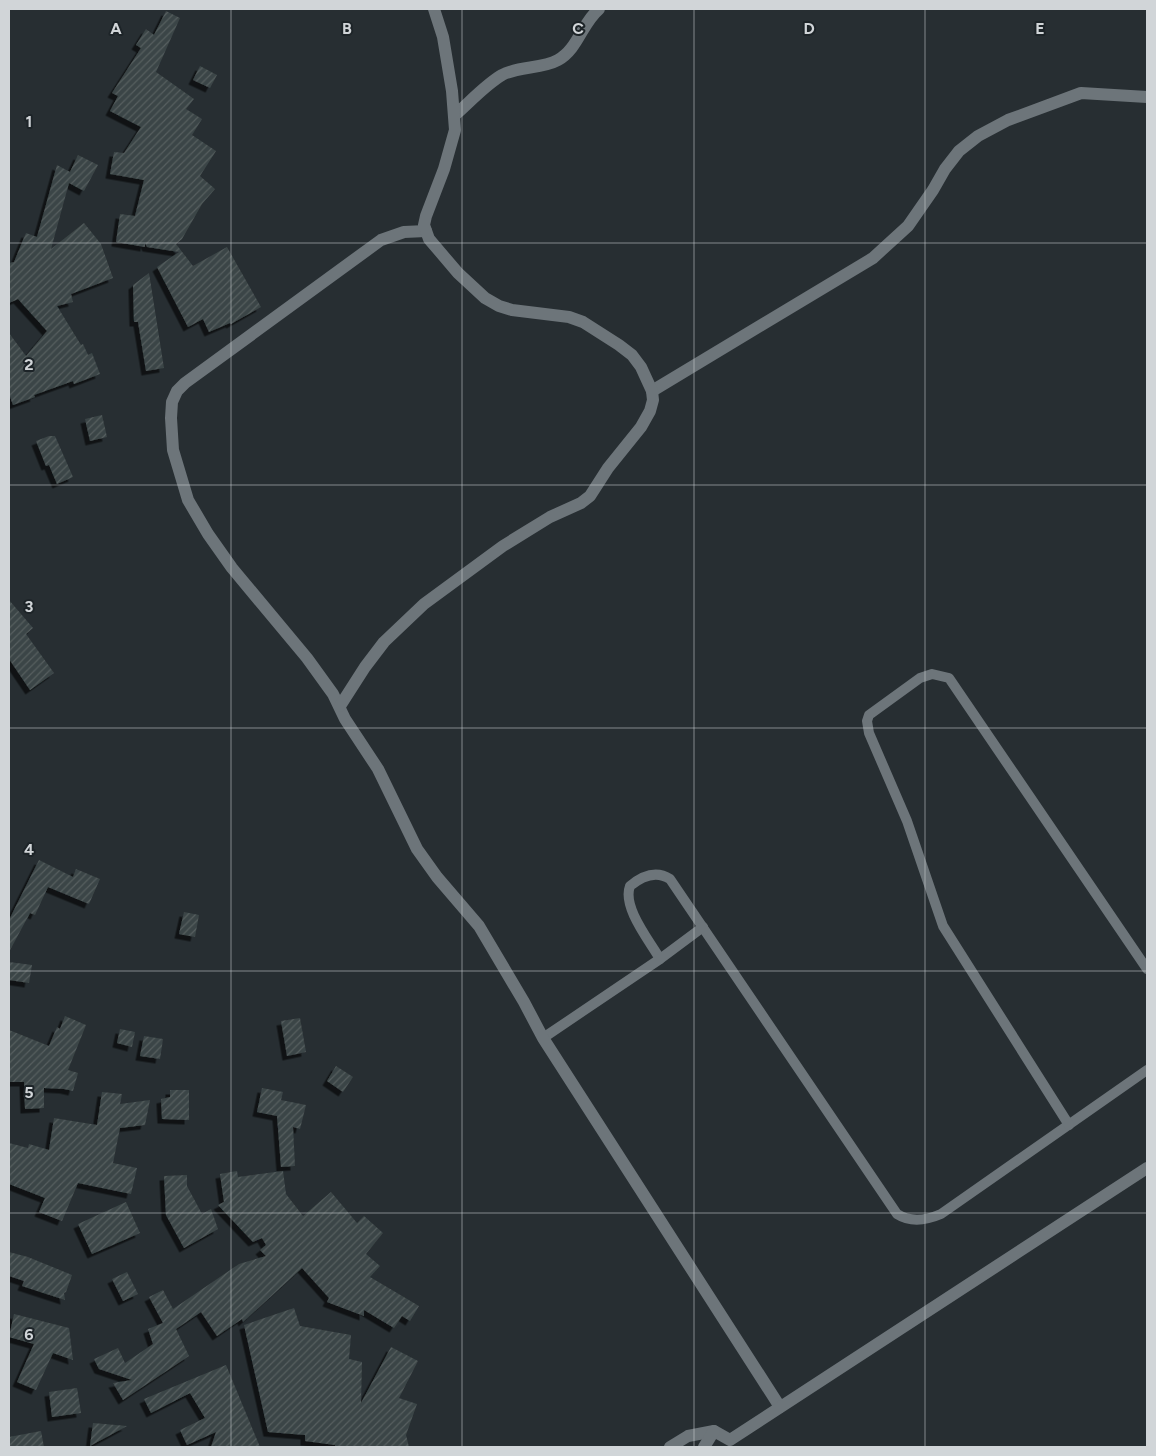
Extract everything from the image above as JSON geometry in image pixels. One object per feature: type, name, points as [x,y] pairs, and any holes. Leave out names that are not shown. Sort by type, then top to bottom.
[{"type":"street","points":[[340,706],[384,642],[424,604],[503,546],[550,516],[581,503],[590,496],[608,468],[641,427],[650,411],[653,400],[652,391],[641,367],[632,355],[583,322],[569,317],[512,310],[499,306],[485,298],[458,273],[429,238],[424,225],[426,216],[452,144],[455,130],[455,115],[444,36],[434,9]]},
{"type":"street","points":[[455,115],[503,75],[558,60],[571,50],[590,17],[599,9]]},
{"type":"street","points":[[652,391],[873,258],[908,226],[933,190],[944,169],[959,151],[978,136],[1008,120],[1081,93],[1147,97]]},
{"type":"street","points":[[426,231],[404,232],[381,240],[177,390],[172,402],[173,450],[188,500],[218,549],[307,658],[333,694],[345,719],[378,769],[417,849],[479,926],[543,1038],[780,1407]]},
{"type":"street","points":[[670,1447],[688,1436],[714,1431],[733,1444],[780,1407],[1147,1168]]},
{"type":"street","points":[[704,1447],[714,1431]]},
{"type":"lane","points":[[1069,1125],[942,926],[907,821],[869,733],[867,721],[869,715],[920,678],[932,674],[949,678],[1147,969]]},
{"type":"lane","points":[[660,959],[631,910],[628,897],[630,886],[636,881],[657,874],[670,879],[891,1206],[903,1218],[920,1220],[942,1214],[1147,1070]]},
{"type":"lane","points":[[543,1038],[660,959],[703,927]]},
{"type":"building","points":[[166,11],[180,18],[156,72],[194,99],[186,109],[202,119],[192,135],[216,151],[200,176],[215,189],[202,204],[182,239],[176,244],[193,266],[227,247],[261,307],[231,324],[209,332],[203,319],[188,327],[157,267],[179,252],[147,247],[145,243],[145,247],[116,242],[120,214],[135,216],[144,180],[110,174],[114,152],[124,153],[141,127],[110,111],[118,96],[112,93],[141,48],[136,45],[146,29],[154,35]]},
{"type":"building","points":[[200,66],[217,75],[210,88],[193,80]]},
{"type":"building","points":[[78,155],[98,165],[84,191],[69,183],[51,249],[84,223],[101,244],[113,278],[71,294],[73,302],[57,306],[81,345],[83,344],[88,355],[92,353],[100,374],[74,384],[73,381],[13,405],[9,394],[9,333],[26,356],[47,331],[18,299],[9,303],[9,263],[14,262],[26,233],[37,237],[57,165],[70,172]]},
{"type":"building","points":[[149,273],[164,368],[146,371],[138,322],[134,322],[133,285]]},
{"type":"building","points":[[102,415],[107,437],[90,441],[85,419]]},
{"type":"building","points":[[49,436],[55,436],[73,477],[57,484],[49,465],[46,466],[36,441]]},
{"type":"building","points":[[9,600],[33,628],[26,634],[54,673],[30,690],[9,659]]},
{"type":"building","points":[[39,860],[73,877],[76,869],[100,879],[89,904],[48,887],[35,915],[30,913],[9,952],[9,920]]},
{"type":"building","points":[[184,912],[199,915],[195,937],[179,934]]},
{"type":"building","points":[[9,962],[32,965],[29,983],[9,980]]},
{"type":"building","points":[[65,1016],[86,1025],[68,1070],[78,1073],[73,1091],[44,1088],[44,1108],[25,1109],[24,1082],[9,1082],[9,1030],[49,1046],[57,1027],[60,1029]]},
{"type":"building","points":[[300,1018],[306,1052],[287,1056],[281,1021]]},
{"type":"building","points":[[120,1029],[135,1032],[132,1047],[117,1043]]},
{"type":"building","points":[[144,1036],[163,1039],[160,1059],[140,1056]]},
{"type":"building","points":[[336,1066],[353,1077],[343,1092],[327,1081]]},
{"type":"building","points":[[262,1088],[283,1092],[281,1100],[306,1105],[300,1129],[293,1127],[295,1166],[281,1167],[277,1116],[257,1112]]},
{"type":"building","points":[[170,1090],[189,1090],[189,1120],[162,1119],[161,1099],[170,1097]]},
{"type":"building","points":[[102,1092],[122,1094],[120,1104],[150,1100],[145,1125],[120,1128],[113,1163],[137,1168],[131,1194],[78,1183],[62,1221],[39,1212],[45,1198],[9,1184],[9,1143],[28,1148],[29,1144],[49,1150],[54,1118],[97,1125]]},
{"type":"building","points":[[237,1171],[238,1177],[283,1171],[286,1194],[303,1216],[331,1192],[357,1223],[364,1216],[383,1233],[366,1254],[380,1266],[370,1277],[419,1306],[410,1321],[402,1316],[394,1328],[364,1310],[364,1316],[327,1302],[329,1298],[302,1268],[243,1322],[242,1319],[217,1336],[201,1312],[176,1329],[189,1356],[123,1400],[113,1383],[132,1380],[99,1369],[94,1359],[118,1348],[125,1363],[153,1344],[148,1329],[163,1323],[149,1297],[163,1290],[173,1309],[239,1264],[266,1256],[260,1250],[266,1245],[262,1238],[253,1242],[218,1205],[224,1202],[220,1174]]},
{"type":"building","points":[[187,1175],[187,1186],[202,1214],[211,1209],[218,1229],[184,1248],[166,1215],[164,1176]]},
{"type":"building","points":[[126,1202],[140,1233],[92,1254],[78,1224]]},
{"type":"building","points":[[9,1252],[28,1257],[72,1275],[64,1293],[65,1300],[22,1286],[24,1281],[9,1276]]},
{"type":"building","points":[[127,1272],[138,1294],[123,1301],[112,1279]]},
{"type":"building","points":[[294,1308],[300,1326],[351,1335],[349,1359],[362,1362],[361,1403],[391,1347],[418,1361],[399,1398],[417,1404],[406,1435],[409,1447],[335,1447],[335,1445],[305,1441],[305,1435],[268,1432],[244,1325]]},
{"type":"building","points":[[14,1314],[69,1328],[73,1360],[53,1353],[36,1390],[17,1382],[34,1344],[9,1337]]},
{"type":"building","points":[[226,1365],[260,1447],[211,1447],[216,1432],[187,1445],[180,1430],[205,1418],[190,1393],[151,1413],[144,1399]]},
{"type":"building","points":[[77,1388],[81,1413],[52,1417],[49,1392]]},
{"type":"building","points":[[93,1423],[127,1426],[90,1446]]},
{"type":"building","points":[[41,1431],[44,1447],[9,1447],[9,1437]]}]
